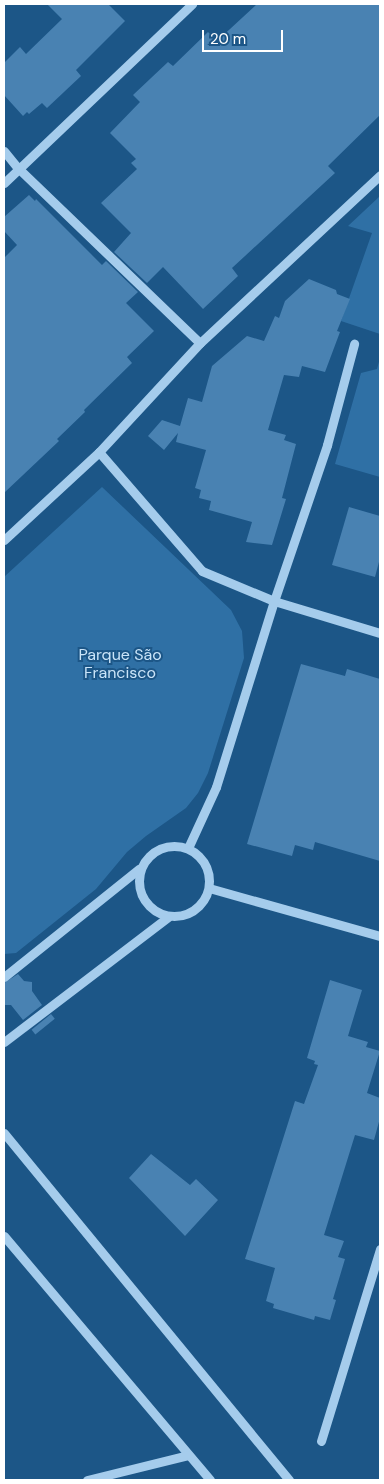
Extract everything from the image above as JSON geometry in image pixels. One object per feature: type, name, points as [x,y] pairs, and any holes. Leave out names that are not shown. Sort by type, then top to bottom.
[{"type":"street","points":[[4,183],[192,4]]},
{"type":"street","points":[[4,151],[18,168],[200,343]]},
{"type":"street","points":[[4,540],[99,452],[200,343],[380,175]]},
{"type":"street","points":[[188,848],[216,787],[274,601],[327,445],[354,344]]},
{"type":"street","points":[[99,452],[202,571],[274,601],[380,633]]},
{"type":"street","points":[[4,977],[139,869],[147,856],[158,848],[173,845],[188,848],[201,858],[208,872],[209,888],[204,901],[194,910],[182,916],[168,917],[149,908],[138,890],[139,869]]},
{"type":"street","points":[[209,888],[380,936]]},
{"type":"street","points":[[4,1042],[168,917]]},
{"type":"street","points":[[4,1132],[289,1480]]},
{"type":"street","points":[[4,1236],[210,1480]]},
{"type":"street","points":[[321,1441],[380,1249]]},
{"type":"street","points":[[86,1480],[188,1455]]},
{"type":"green space","points":[[380,196],[380,334],[341,321],[372,233],[348,226]]},
{"type":"green space","points":[[380,358],[380,477],[335,464],[361,373],[377,369]]},
{"type":"green space","name":"Parque São Francisco","points":[[102,487],[231,610],[242,631],[244,658],[208,773],[198,793],[186,808],[127,852],[96,889],[16,953],[4,954],[4,577]]},
{"type":"building","points":[[47,4],[108,4],[125,21],[76,70],[81,76],[47,108],[42,103],[29,114],[27,112],[23,116],[4,95],[4,63],[20,47],[26,54],[62,19]]},
{"type":"building","points":[[257,4],[380,4],[380,115],[328,166],[335,173],[232,268],[238,276],[203,309],[163,267],[147,283],[114,252],[131,233],[101,203],[137,169],[131,163],[136,159],[110,133],[140,102],[133,95],[168,62],[173,66],[208,32],[217,41]]},
{"type":"building","points":[[29,195],[35,201],[36,199],[102,265],[106,261],[138,292],[126,303],[154,331],[127,357],[132,363],[84,410],[85,412],[57,439],[59,441],[4,493],[4,258],[17,245],[4,231],[4,217]]},
{"type":"building","points":[[309,279],[336,290],[337,294],[350,299],[337,331],[340,332],[325,372],[302,366],[299,377],[284,375],[268,430],[286,435],[284,440],[296,444],[282,498],[286,499],[272,545],[246,542],[252,522],[209,510],[211,501],[199,498],[201,490],[195,488],[206,450],[176,442],[178,433],[164,450],[148,436],[162,420],[180,426],[188,398],[202,402],[212,366],[247,336],[264,341],[275,316],[279,318],[285,301]]},
{"type":"building","points":[[349,507],[380,516],[380,558],[375,577],[332,565]]},
{"type":"building","points":[[301,664],[345,676],[347,669],[380,679],[380,861],[315,842],[313,850],[295,845],[292,856],[247,844]]},
{"type":"building","points":[[18,974],[24,981],[32,982],[32,991],[42,1005],[23,1020],[11,1005],[4,1005],[4,983]]},
{"type":"building","points":[[330,980],[362,990],[348,1036],[368,1042],[366,1047],[380,1051],[367,1093],[380,1098],[380,1118],[374,1140],[355,1135],[324,1235],[344,1241],[338,1257],[345,1259],[333,1299],[336,1300],[330,1320],[315,1316],[314,1320],[273,1308],[274,1304],[266,1301],[275,1268],[245,1259],[295,1101],[304,1104],[318,1065],[314,1064],[315,1061],[307,1058]]},
{"type":"building","points":[[51,1014],[55,1019],[35,1034],[32,1030]]},
{"type":"building","points":[[151,1154],[190,1185],[196,1179],[218,1200],[185,1236],[129,1178]]}]
